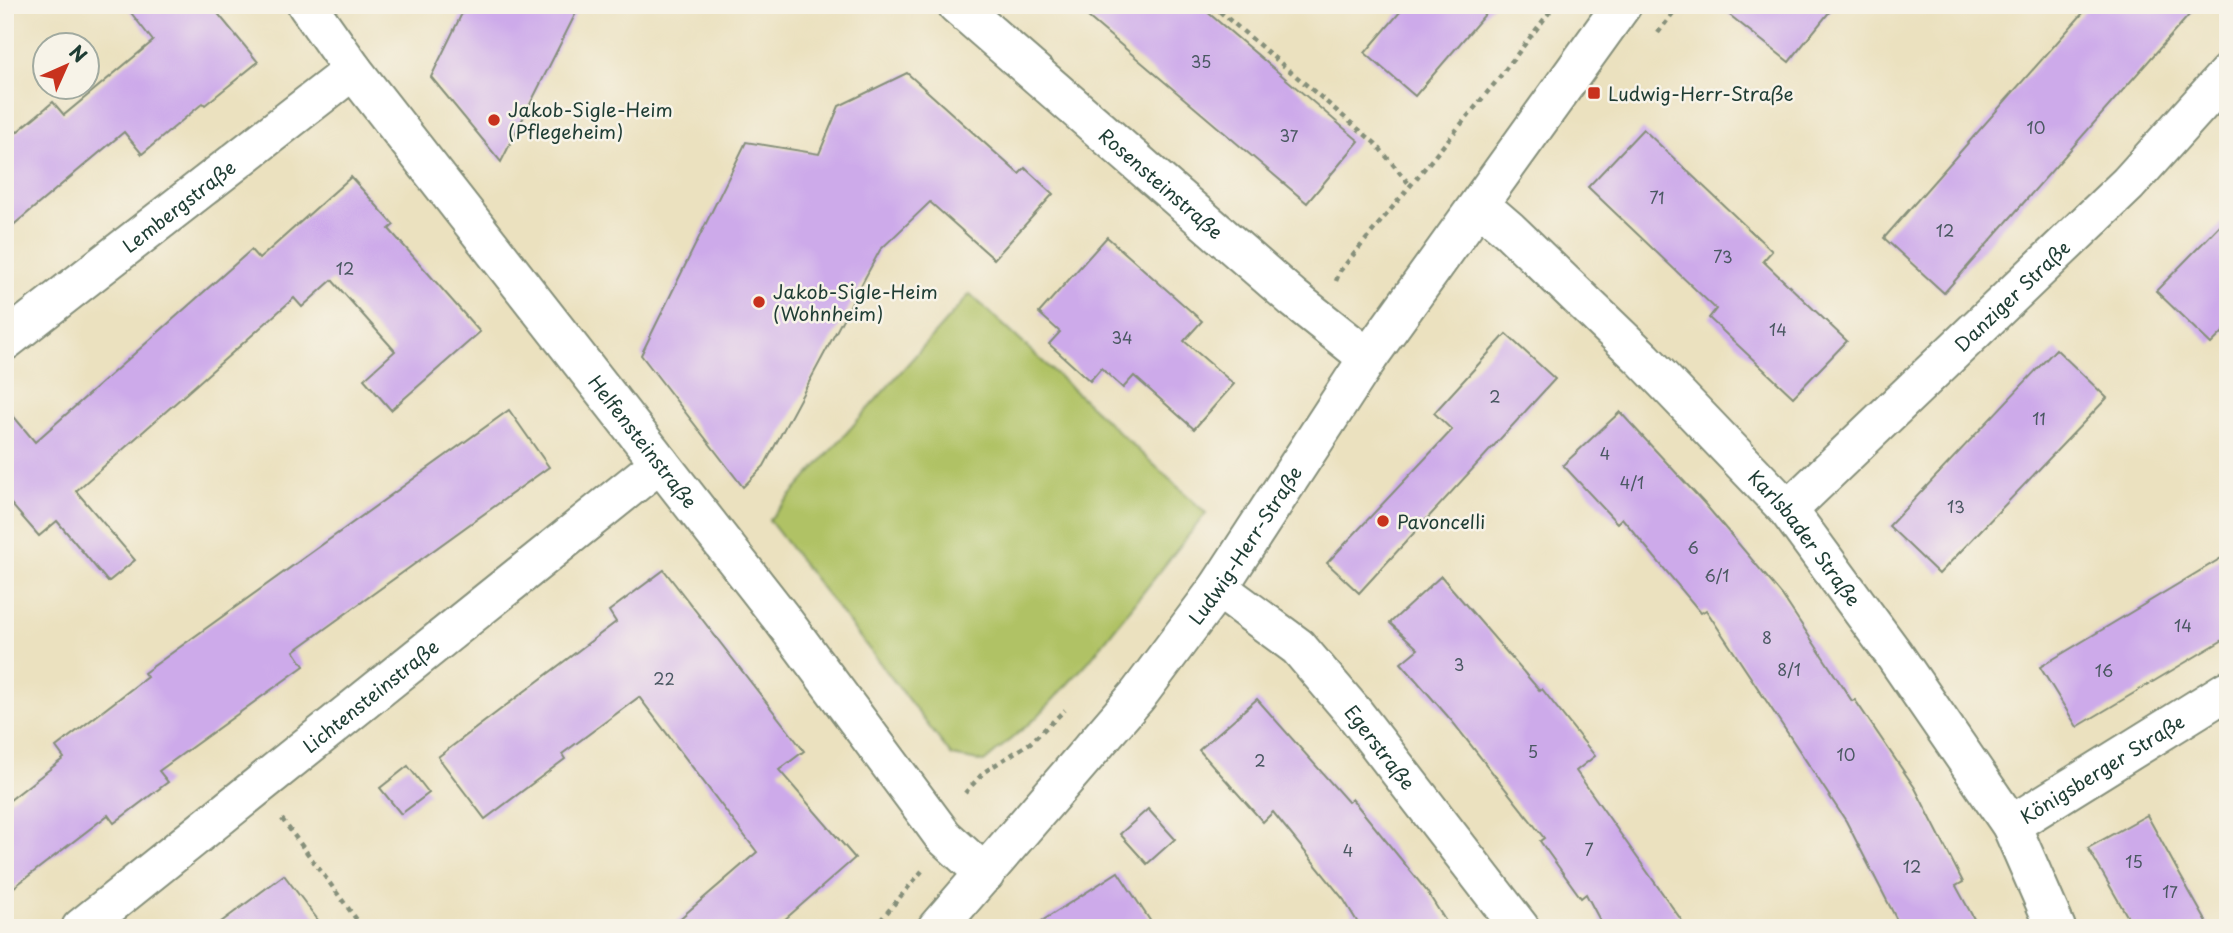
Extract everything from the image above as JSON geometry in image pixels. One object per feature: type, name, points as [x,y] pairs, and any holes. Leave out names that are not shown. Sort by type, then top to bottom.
[{"type":"street","name":"Helfensteinstraße","points":[[307,5],[353,70],[782,619],[943,835],[985,874]]},
{"type":"street","name":"Rosensteinstraße","points":[[958,5],[1322,323],[1368,358]]},
{"type":"street","name":"Ludwig-Herr-Straße","points":[[952,923],[985,874],[1138,695],[1218,588],[1368,358],[1622,5]]},
{"type":"street","name":"Lembergstraße","points":[[5,341],[353,70]]},
{"type":"street","name":"Danziger Straße","points":[[1788,510],[2128,184],[2228,73]]},
{"type":"street","name":"Karlsbader Straße","points":[[1480,205],[1644,360],[1788,510],[1894,653],[2011,825],[2056,928]]},
{"type":"street","name":"Lichtensteinstraße","points":[[80,928],[660,463]]},
{"type":"street","name":"Egerstraße","points":[[1218,588],[1298,647],[1355,714],[1520,928]]},
{"type":"street","name":"Königsberger Straße","points":[[2011,825],[2228,690]]},
{"type":"path","points":[[1212,5],[1376,144],[1410,185]]},
{"type":"path","points":[[1322,323],[1340,271],[1495,83],[1555,5]]},
{"type":"path","points":[[874,928],[917,879],[968,788],[984,772],[1030,743],[1068,707]]},
{"type":"path","points":[[257,786],[363,928]]},
{"type":"green space","points":[[970,294],[1206,513],[1088,662],[1038,716],[984,762],[952,756],[769,520]]},
{"type":"building","points":[[125,5],[211,5],[258,62],[142,154],[124,132],[5,232],[5,142],[53,102],[64,115],[80,102],[102,102],[102,83],[153,41]]},
{"type":"building","name":"Jakob-Sigle-Heim (Pflegeheim)","points":[[466,5],[580,5],[501,162],[431,77]]},
{"type":"building","points":[[1074,5],[1199,5],[1359,141],[1307,203]]},
{"type":"building","points":[[1406,5],[1493,5],[1415,96],[1365,53]]},
{"type":"building","points":[[1717,5],[1835,5],[1789,62]]},
{"type":"building","points":[[2090,5],[2198,5],[1944,293],[1884,238]]},
{"type":"building","name":"Jakob-Sigle-Heim (Wohnheim)","points":[[907,73],[1019,174],[1025,168],[1053,194],[994,259],[930,202],[880,250],[764,466],[743,487],[641,355],[746,142],[819,154],[839,106]]},
{"type":"building","points":[[1643,129],[1772,251],[1763,261],[1847,341],[1793,397],[1709,318],[1716,309],[1588,187]]},
{"type":"building","points":[[351,177],[394,225],[389,229],[480,332],[391,410],[364,379],[395,351],[332,280],[302,307],[294,298],[76,491],[135,560],[108,582],[57,521],[39,536],[5,497],[5,406],[35,442],[251,250],[259,259]]},
{"type":"building","points":[[2228,217],[2228,327],[2211,344],[2156,291]]},
{"type":"building","points":[[1107,237],[1202,321],[1184,341],[1234,384],[1194,429],[1134,376],[1123,388],[1101,368],[1090,381],[1049,344],[1060,332],[1039,313]]},
{"type":"building","points":[[1506,334],[1555,379],[1359,593],[1327,563],[1452,430],[1434,413]]},
{"type":"building","points":[[2056,349],[2107,398],[1939,574],[1889,526]]},
{"type":"building","points":[[509,410],[549,467],[294,651],[304,666],[159,771],[168,782],[114,823],[108,815],[5,894],[5,804],[64,758],[56,747],[147,677],[144,673]]},
{"type":"building","points":[[1620,412],[1704,503],[1782,595],[1852,701],[1855,700],[1915,788],[1963,882],[1956,886],[1979,928],[1901,928],[1846,821],[1706,610],[1701,613],[1622,518],[1617,523],[1563,465]]},
{"type":"building","points":[[2228,554],[2228,637],[2077,727],[2040,667]]},
{"type":"building","points":[[664,570],[804,751],[779,770],[855,858],[775,928],[669,928],[757,852],[639,697],[562,754],[565,759],[485,819],[438,757],[616,622],[609,611]]},
{"type":"building","points":[[1441,576],[1540,691],[1542,689],[1595,756],[1576,771],[1687,928],[1604,928],[1586,894],[1581,898],[1540,841],[1544,838],[1451,720],[1401,663],[1418,649],[1390,623]]},
{"type":"building","points":[[1257,699],[1348,802],[1352,799],[1426,890],[1450,928],[1361,928],[1344,900],[1273,812],[1263,822],[1199,750]]},
{"type":"building","points":[[408,766],[429,793],[401,814],[380,788]]},
{"type":"building","points":[[1148,809],[1175,839],[1147,864],[1120,834]]},
{"type":"building","points":[[2147,815],[2210,928],[2134,928],[2088,848]]},
{"type":"building","points":[[1118,872],[1155,928],[1031,928]]},
{"type":"building","points":[[284,875],[324,928],[213,928]]},
{"type":"place","name":"Ludwig-Herr-Straße","points":[[1594,93]]},
{"type":"place","name":"Jakob-Sigle-Heim (Pflegeheim)","points":[[494,120]]},
{"type":"place","name":"Jakob-Sigle-Heim (Wohnheim)","points":[[759,302]]},
{"type":"place","name":"Pavoncelli","points":[[1383,521]]}]
